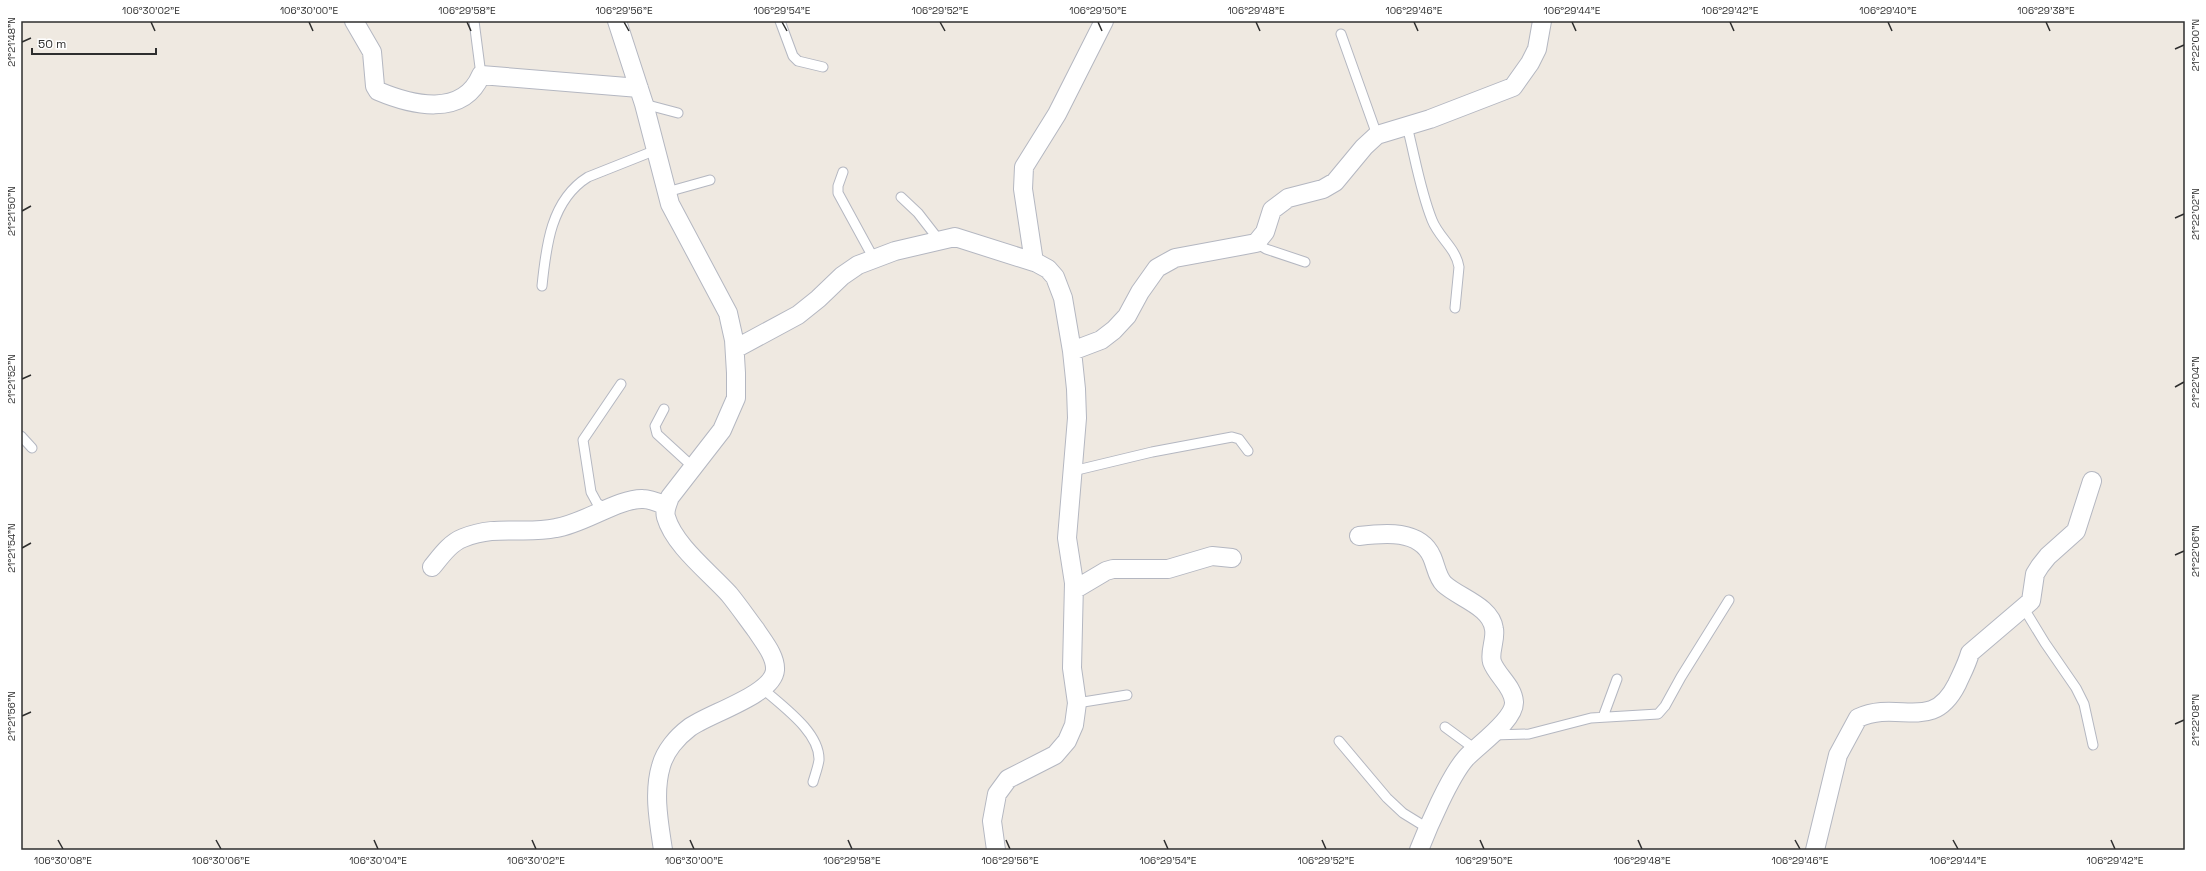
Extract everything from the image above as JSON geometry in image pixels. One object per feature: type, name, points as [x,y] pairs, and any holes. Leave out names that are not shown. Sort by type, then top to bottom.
[{"type":"street","points":[[354,21],[372,52],[375,86],[378,91],[422,105],[435,104],[462,98],[478,81],[481,75],[641,96]]},
{"type":"street","points":[[617,21],[641,96],[670,204],[728,313],[735,349],[736,398],[722,430],[670,497],[666,506],[666,515],[670,528],[678,540],[729,594],[764,641],[772,658],[775,671],[771,681],[762,688],[729,708],[708,716],[689,728],[674,742],[666,754],[658,777],[657,815],[663,850]]},
{"type":"street","points":[[1034,262],[1023,190],[1024,167],[1057,114],[1104,21]]},
{"type":"street","points":[[1072,351],[1101,340],[1114,330],[1127,316],[1151,275],[1157,268],[1175,258],[1256,243],[1265,232],[1272,210],[1276,206],[1288,198],[1323,189],[1335,182],[1364,147],[1377,135],[1437,117],[1513,87],[1522,76],[1534,56],[1542,30],[1542,21]]},
{"type":"street","points":[[735,349],[798,315],[842,276],[858,265],[896,251],[955,236],[1034,262],[1048,269],[1054,277],[1063,298],[1072,351],[1077,418],[1067,538],[1072,564],[1074,590],[1072,668],[1077,703],[1074,725],[1067,741],[1055,755],[1008,779],[997,794],[992,821],[996,850]]},
{"type":"street","points":[[1814,850],[1838,755],[1858,718],[1881,710],[1922,713],[1934,711],[1950,698],[1968,661],[1970,653],[2031,601],[2035,574],[2048,556],[2076,531],[2092,481]]},
{"type":"street","points":[[432,566],[449,546],[461,538],[477,533],[490,530],[556,528],[641,499],[651,500],[666,506]]},
{"type":"street","points":[[1359,536],[1389,533],[1420,541],[1429,551],[1439,577],[1443,583],[1470,600],[1490,618],[1495,634],[1491,659],[1511,692],[1514,703],[1510,713],[1491,735],[1465,759],[1452,780],[1419,850]]},
{"type":"street","points":[[1074,590],[1106,571],[1113,569],[1168,569],[1212,556],[1232,558]]},
{"type":"lane","points":[[474,21],[481,75]]},
{"type":"lane","points":[[780,21],[793,56],[798,61],[823,67]]},
{"type":"lane","points":[[1341,34],[1377,135]]},
{"type":"lane","points":[[641,96],[678,113]]},
{"type":"lane","points":[[1407,126],[1432,222],[1452,249],[1458,261],[1459,267],[1455,308]]},
{"type":"lane","points":[[542,286],[547,240],[553,223],[567,197],[578,184],[588,177],[656,150]]},
{"type":"lane","points":[[843,172],[838,186],[838,193],[874,259]]},
{"type":"lane","points":[[667,192],[710,180]]},
{"type":"lane","points":[[901,197],[918,213],[938,240]]},
{"type":"lane","points":[[1256,243],[1266,249],[1305,262]]},
{"type":"lane","points":[[608,510],[597,503],[591,492],[584,440],[621,384]]},
{"type":"lane","points":[[664,409],[655,426],[657,434],[693,467]]},
{"type":"lane","points":[[21,436],[32,448]]},
{"type":"lane","points":[[1073,471],[1152,452],[1232,437],[1240,439],[1248,451]]},
{"type":"lane","points":[[1491,735],[1534,733],[1603,717],[1652,716],[1662,711],[1729,600]]},
{"type":"lane","points":[[2024,607],[2045,643],[2076,688],[2084,704],[2093,745]]},
{"type":"lane","points":[[1603,717],[1616,679]]},
{"type":"lane","points":[[762,688],[805,727],[812,737],[819,758],[813,782]]},
{"type":"lane","points":[[1077,703],[1127,696]]},
{"type":"lane","points":[[1445,727],[1475,749]]},
{"type":"lane","points":[[1339,741],[1387,798],[1403,813],[1429,829]]}]
